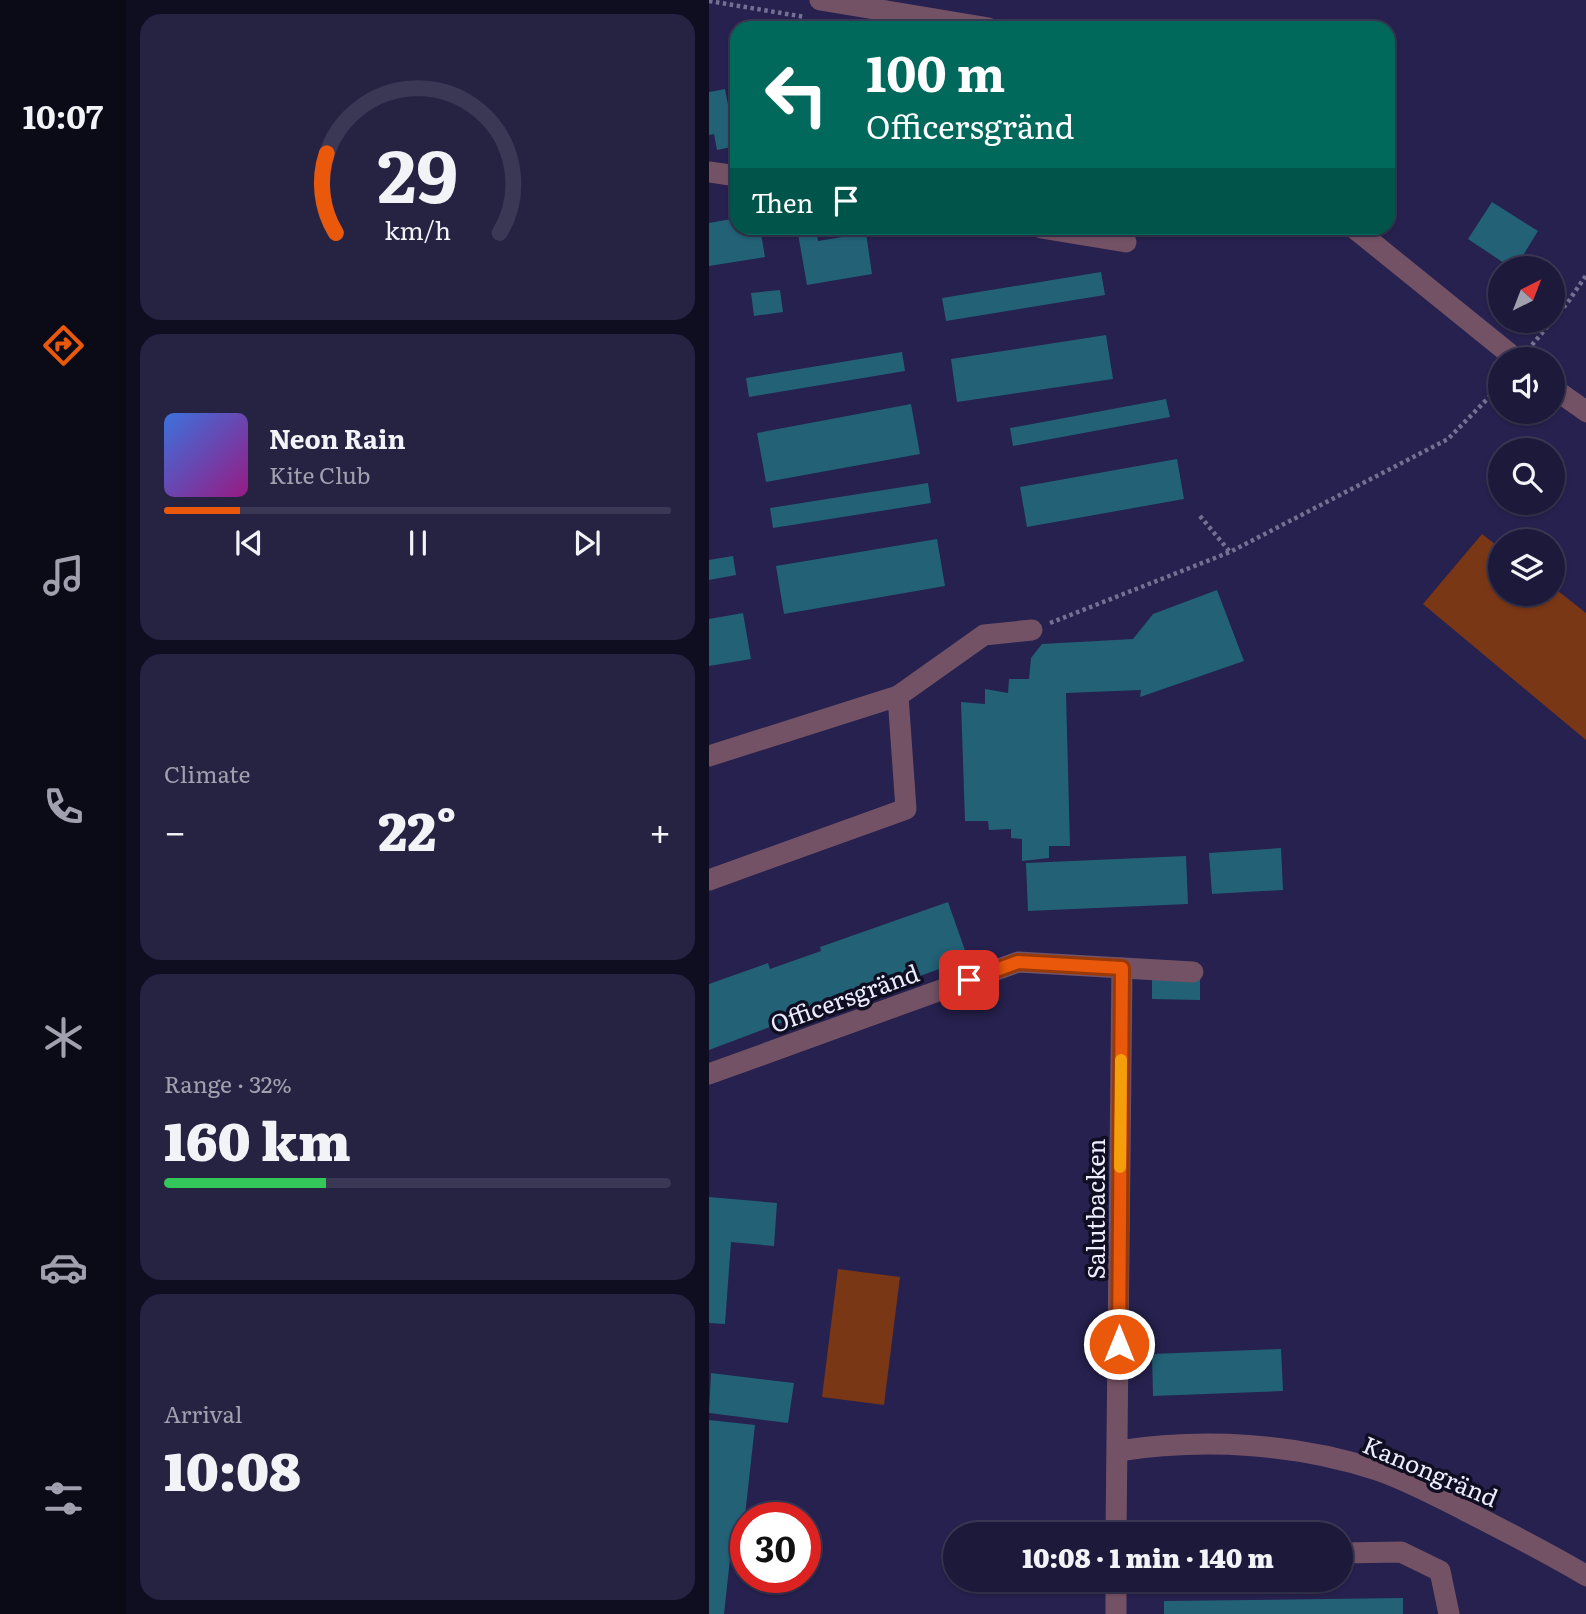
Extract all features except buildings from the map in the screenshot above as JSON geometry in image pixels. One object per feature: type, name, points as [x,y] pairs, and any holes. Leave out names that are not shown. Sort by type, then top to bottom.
[{"type":"street","points":[[814,9],[925,21]]},
{"type":"street","points":[[709,172],[730,175]]},
{"type":"street","points":[[1084,235],[1126,242]]},
{"type":"street","points":[[1363,235],[1513,347]]},
{"type":"street","points":[[1565,397],[1586,412]]},
{"type":"street","points":[[709,756],[898,696],[984,635],[1032,630]]},
{"type":"street","points":[[709,880],[906,809],[898,696]]},
{"type":"street","name":"Officersgränd","points":[[709,1074],[1018,962],[1193,972]]},
{"type":"street","name":"Salutbacken","points":[[1117,1522],[1122,968]]},
{"type":"street","name":"Kanongränd","points":[[1118,1451],[1159,1445],[1221,1443],[1317,1454],[1378,1470],[1496,1526],[1586,1576]]},
{"type":"street","points":[[1353,1553],[1401,1552],[1440,1571],[1449,1614]]},
{"type":"street","points":[[1116,1592],[1116,1614]]},
{"type":"path","points":[[709,1],[814,9]]},
{"type":"path","points":[[1528,347],[1568,302],[1586,274]]},
{"type":"path","points":[[1032,630],[1230,552],[1448,439],[1488,398]]},
{"type":"path","points":[[1200,516],[1230,552]]},
{"type":"shaded area","points":[[1482,534],[1488,539],[1488,606],[1565,606],[1565,596],[1586,613],[1586,740],[1423,604]]},
{"type":"shaded area","points":[[838,1269],[900,1277],[884,1405],[822,1397]]},
{"type":"slow traffic","points":[[1120,1167],[1121,1060]]},
{"type":"route","points":[[969,980],[1018,962],[1122,968],[1119,1344]]}]
